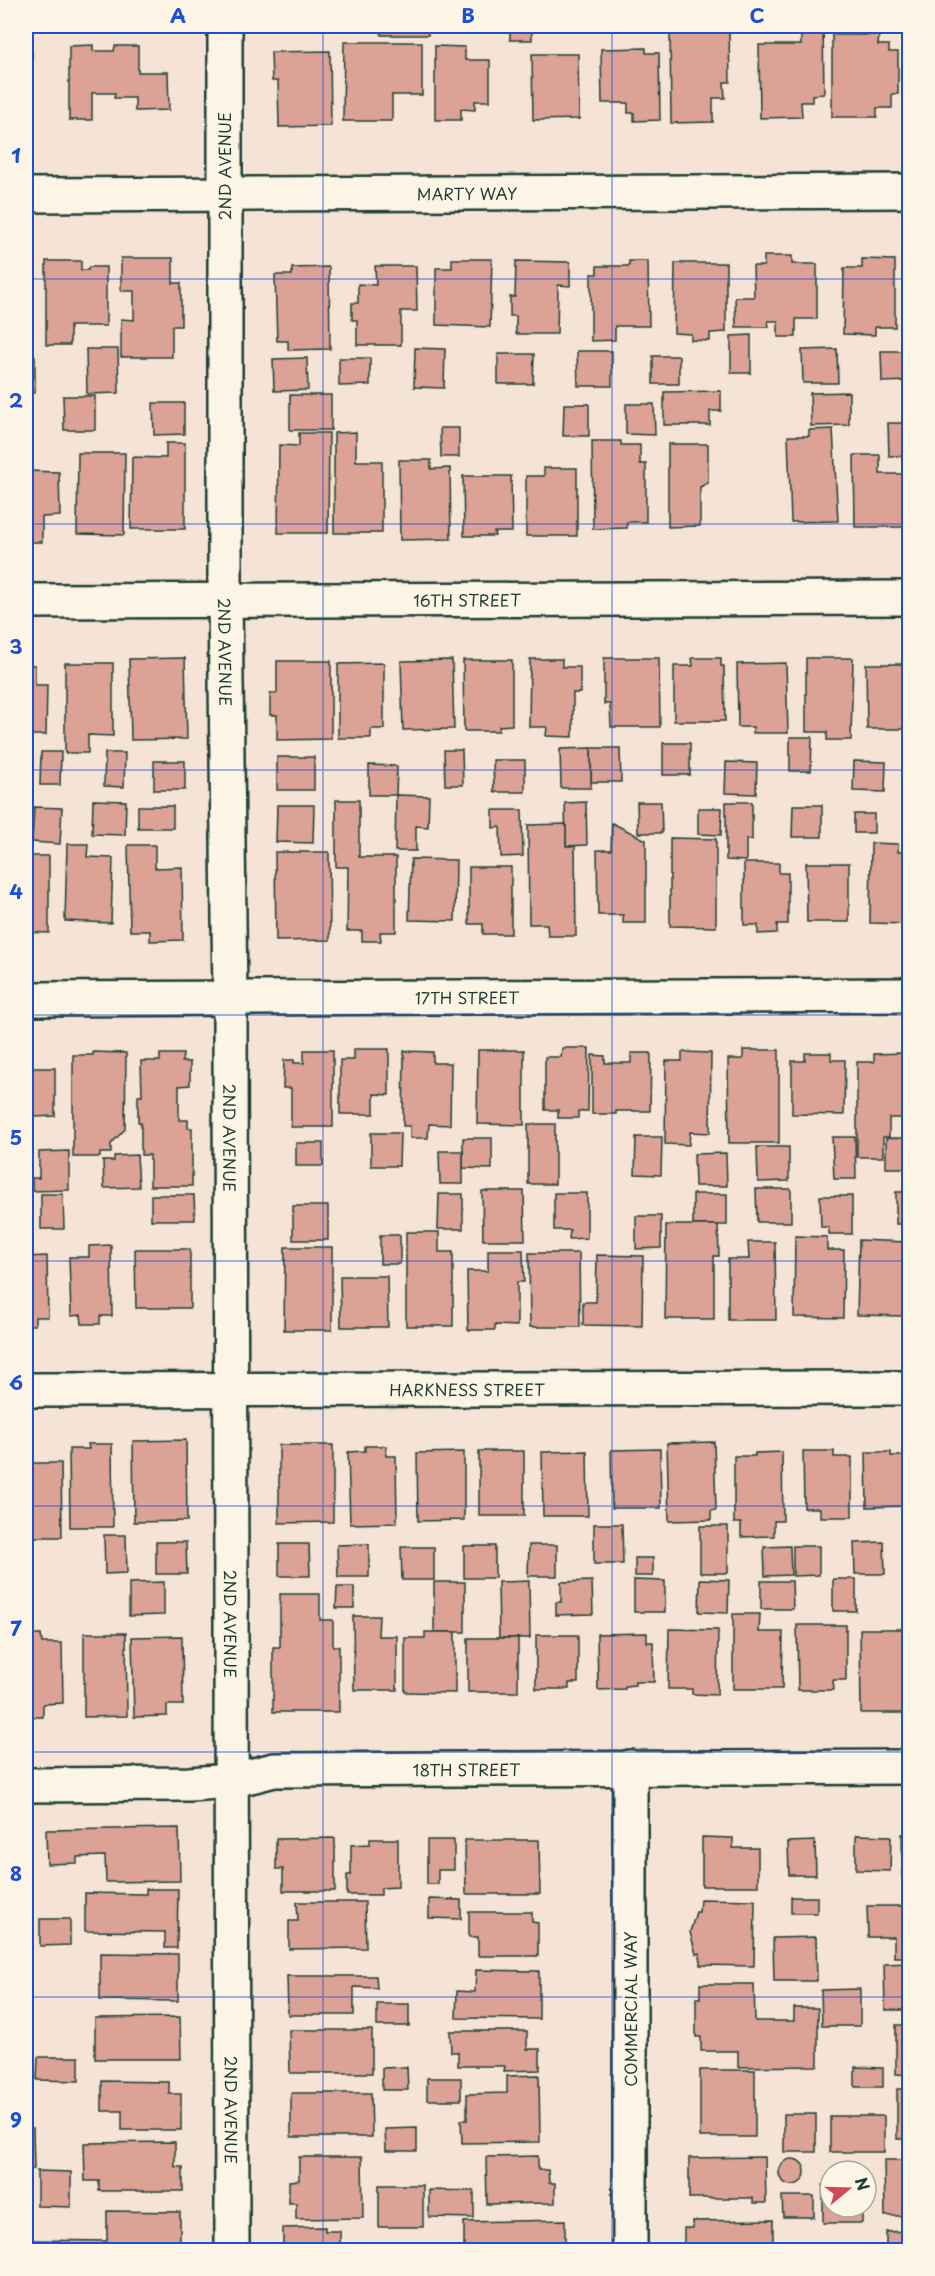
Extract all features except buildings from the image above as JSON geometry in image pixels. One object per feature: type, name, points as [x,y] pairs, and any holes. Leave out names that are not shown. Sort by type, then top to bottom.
[{"type":"street","name":"2ND AVENUE","points":[[225,26],[225,599],[230,998],[232,2250]]},
{"type":"street","name":"MARTY WAY","points":[[26,195],[909,191]]},
{"type":"street","name":"16TH STREET","points":[[26,601],[909,598]]},
{"type":"street","name":"17TH STREET","points":[[26,999],[909,995]]},
{"type":"street","name":"HARKNESS STREET","points":[[26,1390],[909,1388]]},
{"type":"street","name":"COMMERCIAL WAY","points":[[630,1767],[630,2250]]},
{"type":"street","name":"18TH STREET","points":[[26,1785],[189,1784],[231,1781],[274,1770],[909,1767]]}]
